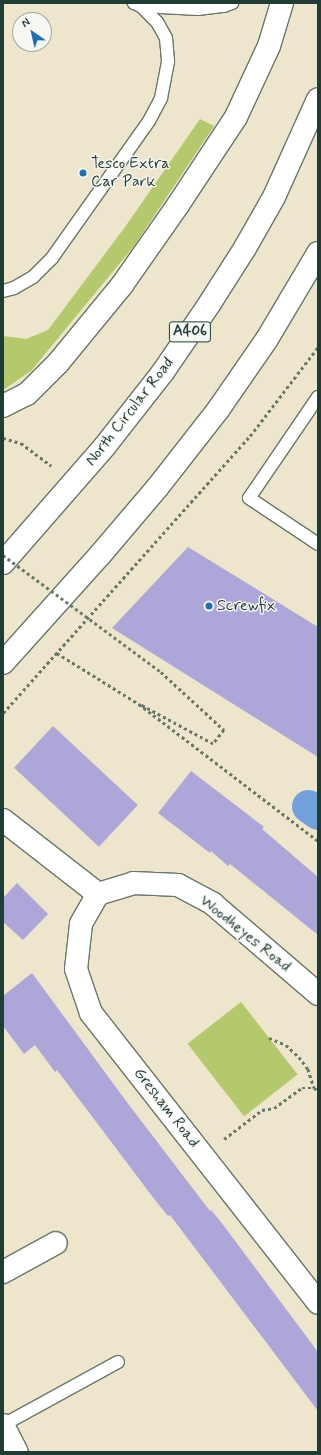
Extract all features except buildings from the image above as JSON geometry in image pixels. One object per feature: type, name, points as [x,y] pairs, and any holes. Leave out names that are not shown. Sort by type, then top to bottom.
[{"type":"main road","points":[[3,406],[27,394],[58,363],[122,285],[178,205],[236,117],[269,46],[282,3]]},
{"type":"main road","name":"North Circular Road","points":[[3,563],[73,484],[163,372],[210,303],[245,248],[274,197],[318,99]]},
{"type":"main road","points":[[3,663],[100,555],[157,488],[213,416],[268,339],[318,253]]},
{"type":"main road","points":[[3,820],[98,894]]},
{"type":"main road","name":"Woodheyes Road","points":[[98,894],[133,883],[178,885],[214,904],[318,994]]},
{"type":"main road","name":"Gresham Road","points":[[98,894],[81,924],[76,970],[91,1013],[318,1303]]},
{"type":"main road","points":[[3,1272],[56,1243]]},
{"type":"main road","points":[[3,1425],[17,1452]]},
{"type":"lane","points":[[137,4],[198,9],[224,6],[232,3]]},
{"type":"lane","points":[[3,291],[14,288],[33,277],[52,258],[149,121],[161,98],[168,61],[166,38],[157,22],[137,4]]},
{"type":"lane","points":[[318,397],[249,498],[318,544]]},
{"type":"lane","points":[[3,1425],[118,1362]]},
{"type":"path","points":[[3,713],[250,436],[318,347]]},
{"type":"path","points":[[3,438],[21,443],[73,484]]},
{"type":"path","points":[[3,555],[161,672],[224,730],[213,744],[139,704],[57,653]]},
{"type":"path","points":[[139,704],[318,841]]},
{"type":"path","points":[[269,1038],[286,1046],[299,1057],[308,1069],[314,1088]]},
{"type":"path","points":[[203,1156],[262,1110],[274,1108],[282,1103],[292,1093],[302,1088],[314,1088],[318,1090]]},
{"type":"green space","points":[[200,119],[214,126],[134,246],[31,371],[3,390],[3,336],[26,339],[48,330],[125,227]]},
{"type":"green space","points":[[241,1002],[298,1074],[244,1116],[187,1044]]},
{"type":"waterway","points":[[308,806],[318,813]]},
{"type":"place","name":"Tesco Extra Car Park","points":[[83,173]]},
{"type":"place","name":"Screwfix","points":[[209,606]]}]
